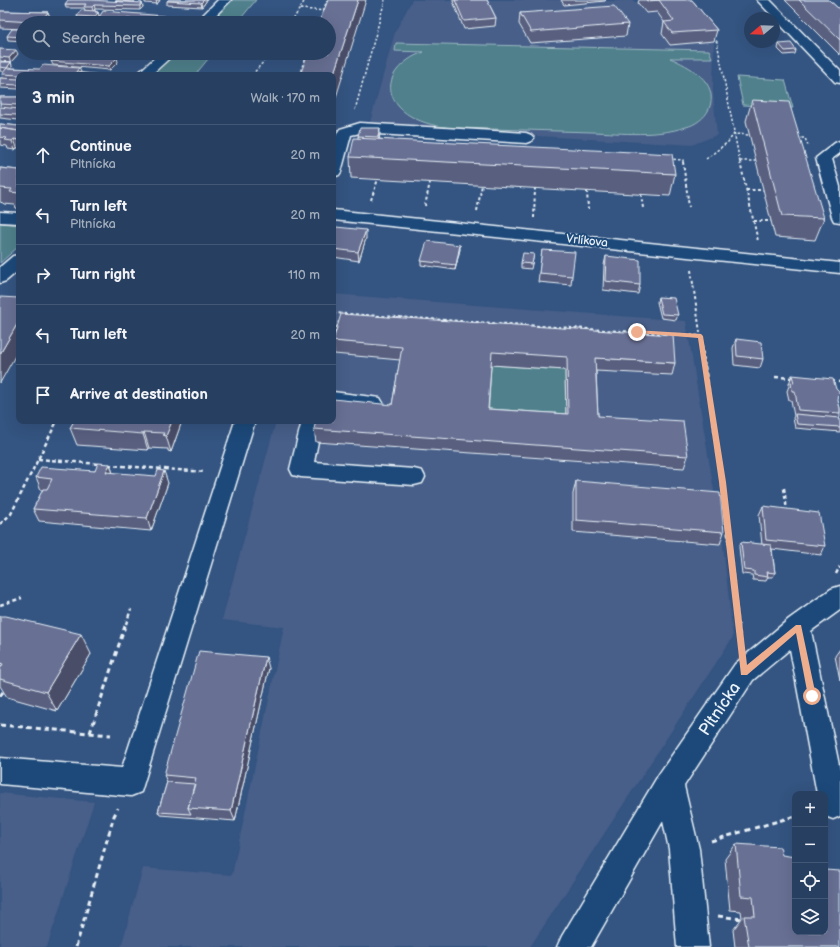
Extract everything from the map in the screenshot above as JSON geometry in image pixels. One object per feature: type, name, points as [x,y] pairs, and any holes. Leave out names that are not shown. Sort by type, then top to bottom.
[{"type":"street","points":[[209,16],[225,0]]},
{"type":"street","points":[[763,0],[840,79]]},
{"type":"street","points":[[146,72],[160,60]]},
{"type":"street","points":[[336,161],[345,132],[353,129],[368,128],[526,138]]},
{"type":"street","points":[[840,146],[824,158],[840,217]]},
{"type":"street","name":"Vrlíkova","points":[[336,215],[840,268]]},
{"type":"street","points":[[0,217],[16,218]]},
{"type":"street","points":[[0,277],[16,263]]},
{"type":"street","points":[[336,399],[373,402]]},
{"type":"street","points":[[0,771],[131,782],[245,424]]},
{"type":"street","points":[[311,424],[301,469],[414,477]]},
{"type":"street","name":"Pltnícka","points":[[573,947],[669,784],[744,672],[798,627],[840,596]]},
{"type":"street","points":[[798,627],[833,805]]},
{"type":"street","points":[[669,784],[684,849],[694,947]]},
{"type":"path","points":[[296,16],[305,0]]},
{"type":"path","points":[[321,16],[327,0]]},
{"type":"path","points":[[353,129],[351,124],[385,0]]},
{"type":"path","points":[[300,9],[328,11]]},
{"type":"path","points":[[712,36],[717,42],[734,134],[758,242]]},
{"type":"path","points":[[255,72],[265,60]]},
{"type":"path","points":[[305,60],[301,70],[307,70]]},
{"type":"path","points":[[734,134],[750,134]]},
{"type":"path","points":[[706,159],[728,142],[734,134]]},
{"type":"path","points":[[793,138],[805,138],[809,151]]},
{"type":"path","points":[[667,159],[683,160],[689,206]]},
{"type":"path","points":[[740,161],[757,161]]},
{"type":"path","points":[[371,201],[378,179]]},
{"type":"path","points":[[425,206],[430,182]]},
{"type":"path","points":[[477,212],[482,185]]},
{"type":"path","points":[[534,219],[535,188]]},
{"type":"path","points":[[746,190],[763,190]]},
{"type":"path","points":[[587,191],[588,209]]},
{"type":"path","points":[[641,194],[643,208]]},
{"type":"path","points":[[754,221],[771,221]]},
{"type":"path","points":[[691,269],[722,482],[744,672]]},
{"type":"path","points":[[336,312],[701,336]]},
{"type":"path","points":[[336,330],[342,313]]},
{"type":"path","points":[[776,377],[797,379]]},
{"type":"path","points":[[826,381],[840,382]]},
{"type":"path","points":[[0,524],[11,514],[56,424]]},
{"type":"path","points":[[38,459],[229,474]]},
{"type":"path","points":[[784,488],[788,518]]},
{"type":"path","points":[[0,605],[22,598]]},
{"type":"path","points":[[90,733],[132,609]]},
{"type":"path","points":[[0,696],[6,686]]},
{"type":"path","points":[[0,725],[111,735]]},
{"type":"path","points":[[76,947],[114,816],[131,782]]},
{"type":"path","points":[[684,849],[792,817]]},
{"type":"shaded area","points":[[412,0],[632,0],[638,3],[646,13],[657,12],[672,33],[670,45],[714,41],[713,91],[717,135],[692,145],[369,126],[395,32]]},
{"type":"shaded area","points":[[336,294],[686,321],[723,545],[733,637],[530,947],[121,947],[143,868],[232,875],[284,627],[222,620],[275,424],[336,424]]},
{"type":"shaded area","points":[[0,793],[94,802],[47,947],[0,947]]},
{"type":"green space","points":[[232,0],[256,0],[243,16],[215,16]]},
{"type":"green space","points":[[396,43],[709,50],[712,58],[670,58],[701,76],[707,83],[711,99],[709,109],[696,123],[675,130],[663,132],[627,133],[442,127],[426,123],[406,114],[394,100],[391,92],[391,84],[399,67],[414,56],[424,52],[395,51]]},
{"type":"green space","points":[[167,60],[207,60],[197,72],[154,72]]},
{"type":"green space","points":[[737,77],[785,80],[793,108],[743,105]]},
{"type":"green space","points":[[0,223],[16,225],[16,249],[0,263]]},
{"type":"green space","points":[[491,365],[565,370],[566,427],[488,422]]},
{"type":"building","points":[[68,0],[142,3],[140,6],[94,5],[92,7],[84,7],[86,4],[65,4]]},
{"type":"building","points":[[204,0],[201,3],[167,1]]},
{"type":"building","points":[[328,0],[358,0],[334,72],[301,72],[305,60],[336,60],[336,16],[322,16]]},
{"type":"building","points":[[455,0],[487,0],[496,18],[464,21]]},
{"type":"building","points":[[659,0],[692,0],[717,30],[672,33],[664,22],[674,21]]},
{"type":"building","points":[[799,0],[829,0],[840,10],[840,40]]},
{"type":"building","points":[[614,6],[628,24],[531,32],[520,13]]},
{"type":"building","points":[[81,10],[98,12],[96,16],[77,16]]},
{"type":"building","points":[[0,11],[48,12],[45,16],[16,16],[16,21],[0,20]]},
{"type":"building","points":[[103,11],[165,16],[100,16]]},
{"type":"building","points":[[12,29],[16,29],[16,37],[7,36]]},
{"type":"building","points":[[791,43],[796,50],[785,51],[780,44]]},
{"type":"building","points":[[0,49],[16,50],[9,58],[0,57]]},
{"type":"building","points":[[52,60],[115,60],[109,66],[51,61]]},
{"type":"building","points":[[0,62],[11,62],[7,68],[0,67]]},
{"type":"building","points":[[43,65],[79,68],[76,72],[16,72],[16,75],[2,74],[7,68],[40,69]]},
{"type":"building","points":[[0,78],[16,79],[16,85],[0,84]]},
{"type":"building","points":[[0,97],[16,97],[16,105],[0,104]]},
{"type":"building","points":[[752,100],[789,102],[824,218],[782,216]]},
{"type":"building","points":[[0,107],[16,109],[16,115],[0,114]]},
{"type":"building","points":[[0,124],[16,126],[16,131],[0,128]]},
{"type":"building","points":[[0,128],[16,131],[16,139],[12,141],[5,140],[7,138],[0,137]]},
{"type":"building","points":[[360,128],[380,128],[378,137],[358,136]]},
{"type":"building","points":[[354,138],[672,154],[675,174],[350,157]]},
{"type":"building","points":[[0,168],[16,170],[16,193],[10,192],[12,189],[0,188]]},
{"type":"building","points":[[336,227],[366,230],[358,252],[336,249]]},
{"type":"building","points":[[427,241],[460,245],[456,265],[421,261]]},
{"type":"building","points":[[542,250],[575,252],[572,276],[539,273]]},
{"type":"building","points":[[523,253],[534,254],[532,264],[521,263]]},
{"type":"building","points":[[606,256],[640,260],[640,285],[605,281]]},
{"type":"building","points":[[0,297],[16,298],[16,326],[0,354]]},
{"type":"building","points":[[658,297],[674,298],[678,315],[662,314]]},
{"type":"building","points":[[341,314],[673,335],[675,363],[595,358],[598,416],[683,421],[688,456],[314,429],[315,424],[336,424],[336,399],[392,405],[402,347],[336,341],[336,331]],"holes":[[[492,352],[567,357],[568,414],[488,409]]]},
{"type":"building","points":[[736,339],[761,342],[763,359],[737,356]]},
{"type":"building","points":[[792,375],[833,379],[836,389],[839,392],[838,401],[840,413],[798,410],[795,391],[792,391],[791,382],[794,383]]},
{"type":"building","points":[[795,414],[840,418],[840,427],[797,424]]},
{"type":"building","points":[[72,424],[171,424],[166,436],[163,435],[164,433],[144,432],[143,434],[70,428]]},
{"type":"building","points":[[98,463],[110,464],[106,472],[156,476],[158,470],[164,471],[147,518],[33,509],[43,489],[47,489],[52,479],[36,477],[41,467],[95,471]]},
{"type":"building","points":[[576,481],[720,493],[724,532],[576,520]]},
{"type":"building","points":[[763,506],[819,513],[825,546],[766,540]]},
{"type":"building","points":[[741,542],[771,545],[775,573],[767,572],[768,577],[754,575],[754,571],[744,570]]},
{"type":"building","points":[[0,616],[6,616],[81,634],[46,692],[0,679],[0,669],[3,664],[0,663]]},
{"type":"building","points":[[199,651],[266,657],[231,811],[188,808],[196,778],[164,775]]},
{"type":"building","points":[[167,782],[195,784],[188,808],[191,814],[158,812]]},
{"type":"building","points":[[736,844],[780,847],[782,855],[792,857],[792,935],[828,935],[828,870],[840,871],[840,947],[749,947],[744,916],[755,916],[753,897],[741,896]]},
{"type":"route","points":[[637,332],[701,336],[722,482],[744,672],[798,627],[812,696]]}]
